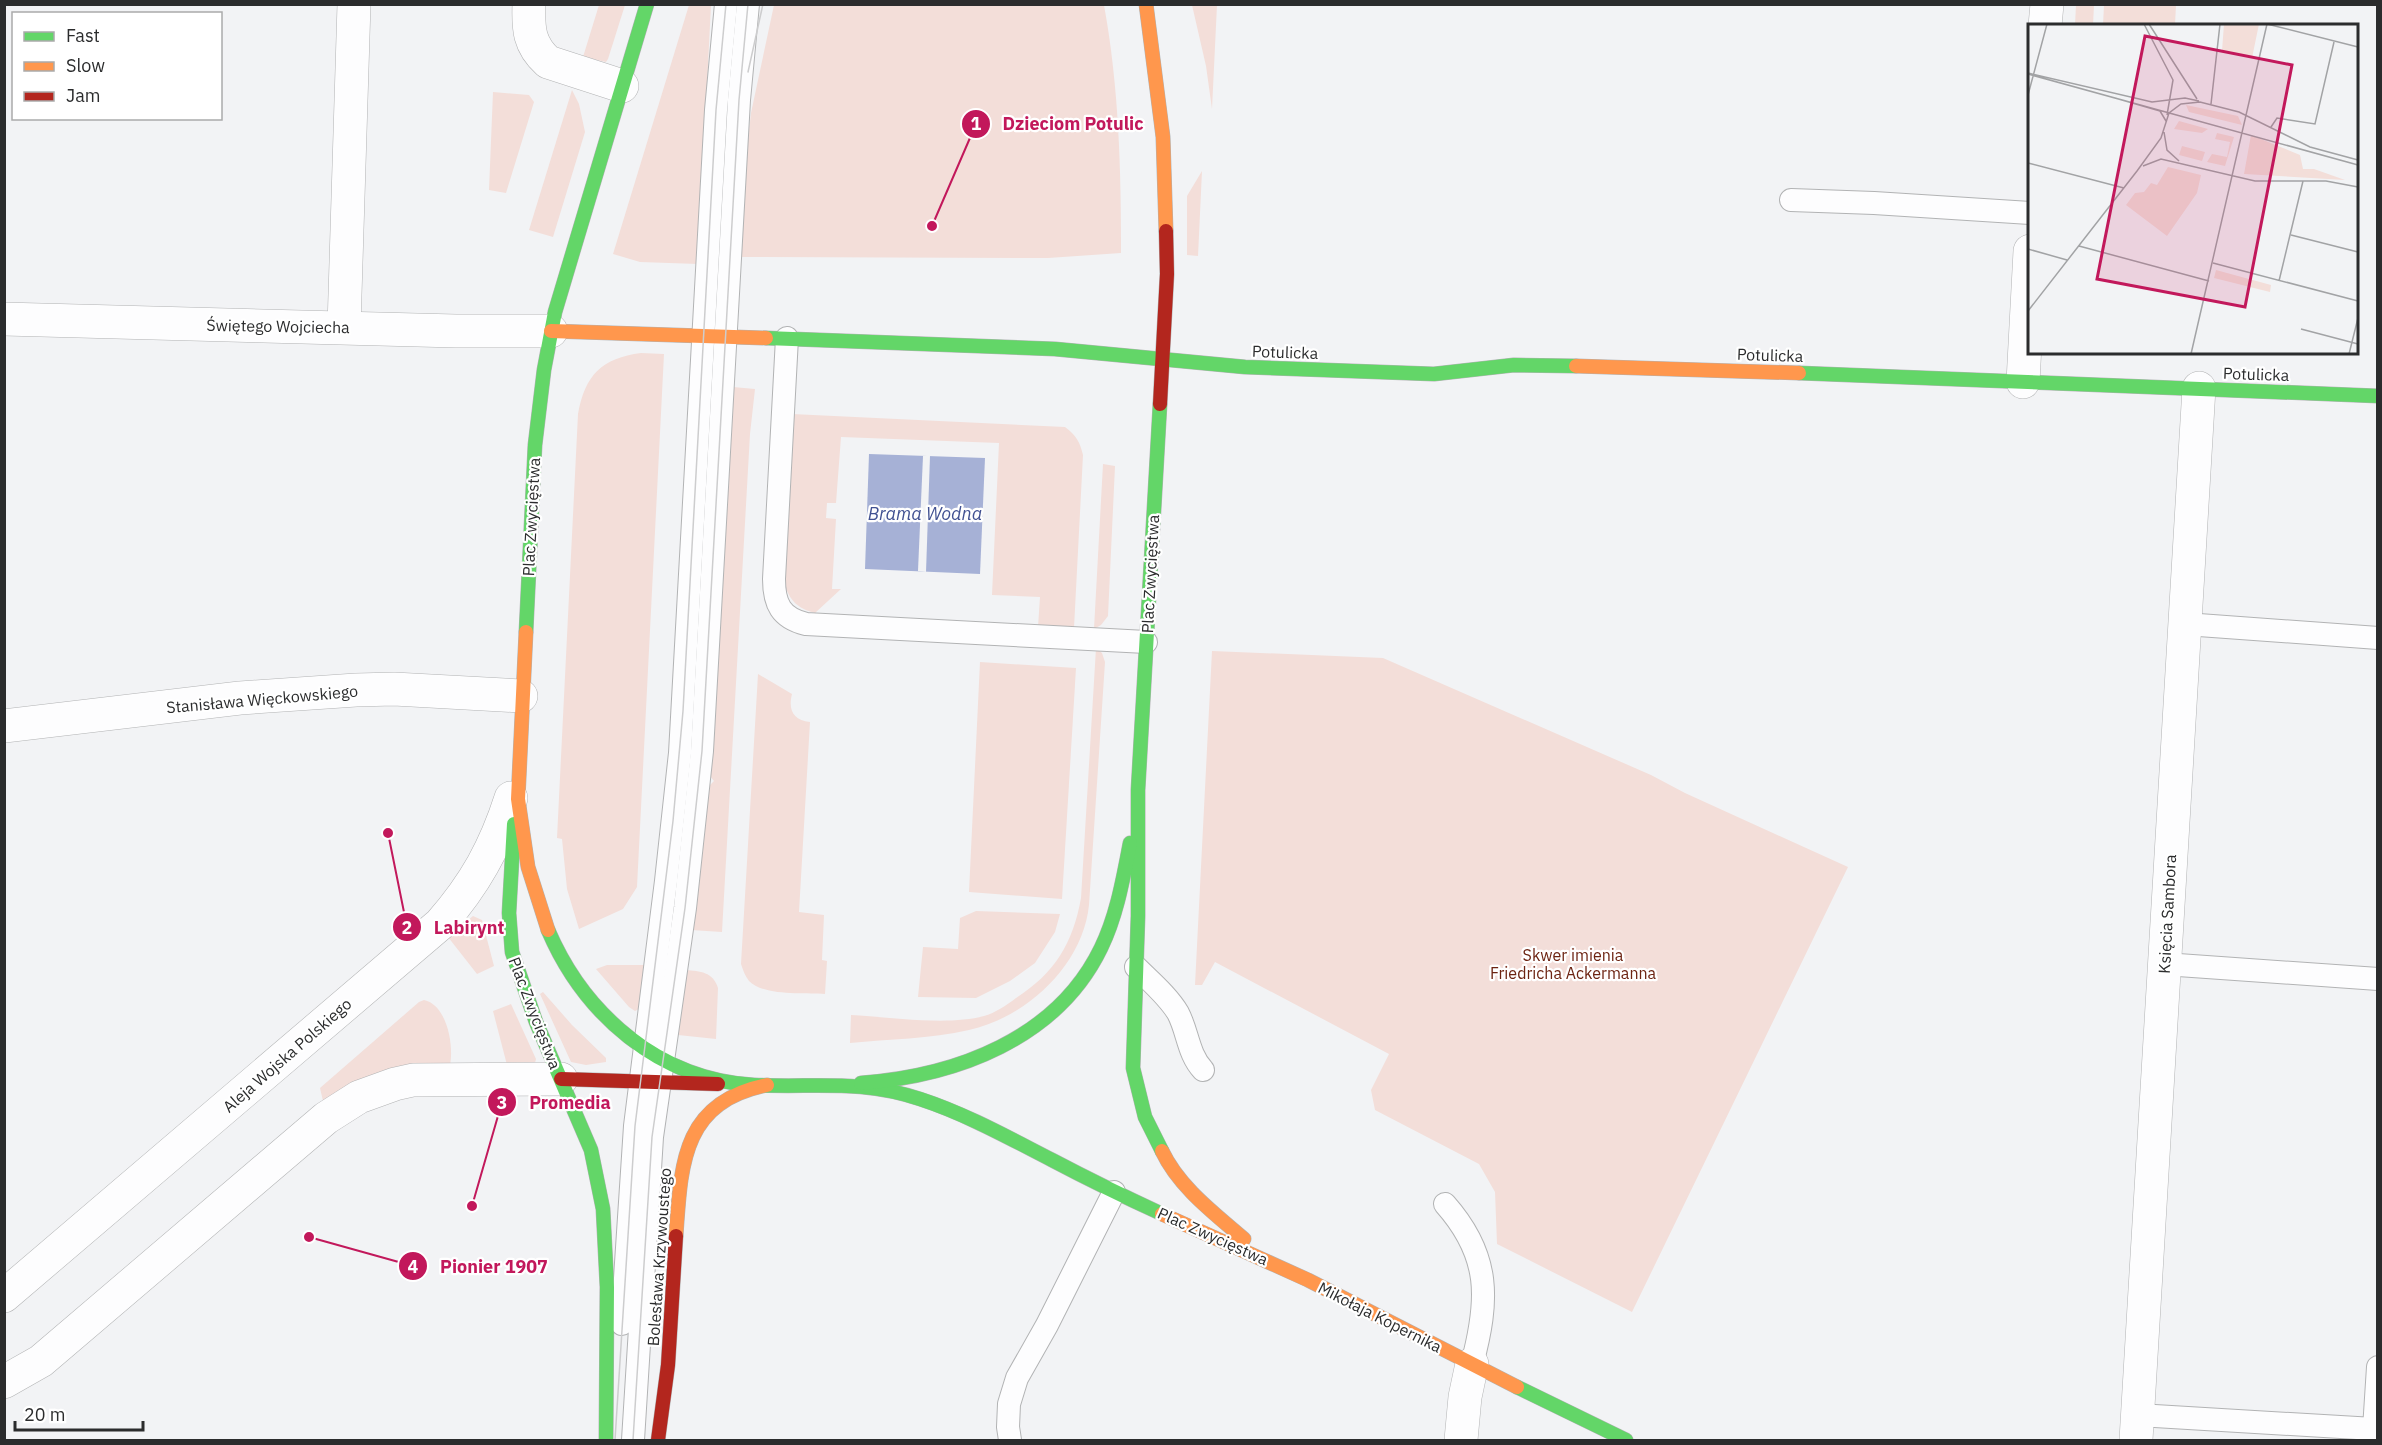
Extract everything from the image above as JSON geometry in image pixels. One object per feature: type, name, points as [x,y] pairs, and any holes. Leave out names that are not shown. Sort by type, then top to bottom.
[{"type":"street","points":[[344,327],[354,4]]},
{"type":"street","points":[[529,4],[531,40],[544,58],[564,68],[622,86]]},
{"type":"street","name":"Plac Zwycięstwa","points":[[647,4],[579,223],[551,331],[535,445],[509,913],[511,947],[520,981],[561,1079],[652,1068],[767,1085]]},
{"type":"street","name":"Plac Zwycięstwa","points":[[1146,4],[1163,137],[1167,238],[1138,790],[1133,1068],[1141,1104],[1151,1132],[1175,1173],[1195,1196],[1250,1244],[1287,1270]]},
{"type":"street","points":[[2045,24],[2047,4]]},
{"type":"street","points":[[2023,382],[2028,288]]},
{"type":"street","name":"Świętego Wojciecha","points":[[4,319],[551,331]]},
{"type":"street","points":[[551,331],[1055,349],[1162,359]]},
{"type":"street","name":"Potulicka","points":[[1162,359],[1245,367],[1434,374],[1526,364],[2378,396]]},
{"type":"street","name":"Księcia Sambora","points":[[2137,1428],[2199,388]]},
{"type":"street","name":"Stanisława Więckowskiego","points":[[4,726],[240,698],[356,690],[394,688],[521,696]]},
{"type":"street","name":"Plac Zwycięstwa","points":[[517,776],[522,841],[531,885],[558,954],[573,980],[591,1004],[652,1068],[717,1080],[767,1085],[884,1081],[925,1074],[982,1056],[1037,1027],[1068,1000],[1080,985],[1097,958],[1113,921],[1125,871],[1138,790]]},
{"type":"street","name":"Aleja Wojska Polskiego","points":[[4,1296],[440,924],[470,889],[489,855],[501,828],[517,776]]},
{"type":"street","points":[[4,1382],[41,1361],[346,1103],[376,1089],[413,1080],[561,1079],[591,1150],[605,1222],[608,1287],[606,1440]]},
{"type":"street","name":"Plac Zwycięstwa","points":[[838,1084],[872,1087],[930,1102],[1114,1192],[1287,1270]]},
{"type":"street","name":"Bolesława Krzywoustego","points":[[658,1440],[668,1365],[680,1180],[685,1153],[700,1123],[719,1102],[737,1092],[767,1085]]},
{"type":"street","name":"Mikołaja Kopernika","points":[[1287,1270],[1626,1440]]},
{"type":"street","points":[[1461,1440],[1465,1397],[1472,1364]]},
{"type":"lane","points":[[633,1440],[649,1179],[652,1068],[678,771],[716,110],[726,4]]},
{"type":"lane","points":[[615,1440],[630,1178],[682,933],[700,774],[737,140],[748,4]]},
{"type":"lane","points":[[737,140],[742,103],[763,4]]},
{"type":"lane","points":[[1791,200],[2028,213]]},
{"type":"lane","points":[[787,339],[774,579],[775,598],[786,616],[806,624],[1146,642]]},
{"type":"lane","points":[[2185,624],[2378,638]]},
{"type":"lane","points":[[2164,964],[2378,979]]},
{"type":"lane","points":[[1136,967],[1177,1012],[1183,1023],[1193,1058],[1203,1070]]},
{"type":"lane","points":[[1010,1440],[1009,1404],[1017,1378],[1114,1192]]},
{"type":"lane","points":[[1445,1204],[1461,1222],[1472,1240],[1483,1287],[1484,1298],[1479,1338],[1472,1364]]},
{"type":"lane","points":[[2137,1428],[2374,1429],[2378,1367]]},
{"type":"green space","points":[[599,5],[625,5],[606,62],[583,57]]},
{"type":"green space","points":[[689,5],[711,5],[698,264],[640,262],[613,254]]},
{"type":"green space","points":[[774,5],[1104,5],[1113,67],[1118,129],[1121,253],[1048,258],[740,257],[745,166],[751,113]]},
{"type":"green space","points":[[1192,5],[1217,5],[1212,109],[1206,66]]},
{"type":"green space","points":[[2076,5],[2094,5],[2093,24],[2075,24]]},
{"type":"green space","points":[[2104,5],[2176,5],[2175,24],[2103,24]]},
{"type":"green space","points":[[572,90],[579,104],[585,132],[553,237],[529,230]]},
{"type":"green space","points":[[493,92],[529,95],[534,102],[506,193],[489,190]]},
{"type":"green space","points":[[1202,171],[1198,256],[1187,255],[1187,196]]},
{"type":"green space","points":[[641,353],[664,354],[637,887],[623,909],[579,929],[567,889],[562,839],[557,838],[578,414],[585,389],[598,371],[616,359]]},
{"type":"green space","points":[[733,387],[755,389],[750,434],[722,932],[691,930],[709,786],[714,781],[710,776]]},
{"type":"green space","points":[[792,414],[1065,427],[1077,439],[1083,455],[1074,628],[1038,627],[1040,597],[992,595],[999,443],[841,437],[836,503],[827,503],[826,518],[836,519],[832,589],[841,589],[815,613],[799,606],[789,595],[784,583]]},
{"type":"green space","points":[[1103,464],[1115,466],[1108,616],[1101,625],[1094,629]]},
{"type":"green space","points":[[1096,648],[1102,653],[1105,662],[1089,905],[1076,948],[1064,967],[1031,1001],[991,1023],[969,1030],[939,1035],[850,1043],[851,1015],[936,1021],[970,1019],[992,1013],[1030,988],[1060,956],[1073,929],[1081,898]]},
{"type":"green space","name":"Skwer imienia Friedricha Ackermanna","points":[[1212,651],[1383,658],[1651,775],[1685,793],[1848,867],[1632,1312],[1497,1244],[1495,1192],[1479,1164],[1375,1110],[1371,1090],[1389,1054],[1215,962],[1202,985],[1195,985]]},
{"type":"green space","points":[[980,662],[1076,668],[1062,899],[969,892]]},
{"type":"green space","points":[[758,674],[792,694],[793,713],[799,719],[810,722],[799,912],[824,915],[822,960],[827,961],[825,994],[785,993],[755,986],[745,975],[741,964]]},
{"type":"green space","points":[[976,911],[1060,914],[1055,932],[1035,963],[1010,981],[976,998],[918,997],[923,947],[958,949],[960,918]]},
{"type":"green space","points":[[473,916],[482,920],[494,966],[477,974],[448,937]]},
{"type":"green space","points":[[607,965],[645,965],[639,1009],[635,1011],[629,1007],[596,969]]},
{"type":"green space","points":[[686,970],[705,973],[716,983],[718,988],[716,1039],[678,1035]]},
{"type":"green space","points":[[543,992],[572,1025],[606,1058],[606,1062],[586,1065],[571,1062],[540,994]]},
{"type":"green space","points":[[424,1000],[432,1003],[438,1009],[447,1027],[451,1047],[450,1065],[323,1101],[320,1088]]},
{"type":"green space","points":[[511,1004],[536,1059],[535,1063],[507,1065],[493,1011]]},
{"type":"water","name":"Brama Wodna","points":[[869,454],[985,458],[980,574],[865,569]]},
{"type":"pier","points":[[923,456],[930,456],[926,572],[918,571]]},
{"type":"tram line","points":[[615,1440],[635,1126],[673,821],[683,711],[716,110],[726,4]]},
{"type":"tram line","points":[[633,1440],[652,1137],[685,908],[702,751],[739,100],[748,4]]},
{"type":"tram line","points":[[748,72],[763,4]]},
{"type":"traffic: fast","points":[[526,632],[535,445],[544,370],[555,312],[647,4]]},
{"type":"traffic: fast","points":[[766,338],[1055,349],[1245,367],[1434,374],[1514,365],[1576,366]]},
{"type":"traffic: fast","points":[[1799,373],[2378,396]]},
{"type":"traffic: fast","points":[[1160,404],[1138,790],[1138,916],[1133,1068],[1145,1117],[1162,1151]]},
{"type":"traffic: fast","points":[[514,824],[509,913],[512,952],[536,1022],[591,1150],[603,1209],[607,1287],[606,1440]]},
{"type":"traffic: fast","points":[[861,1083],[932,1072],[967,1061],[1000,1047],[1031,1029],[1058,1006],[1082,980],[1107,935],[1119,897],[1130,843]]},
{"type":"traffic: fast","points":[[548,930],[563,961],[604,1015],[629,1037],[657,1056],[687,1070],[719,1080],[754,1085],[857,1087],[920,1099],[987,1127],[1162,1214]]},
{"type":"traffic: fast","points":[[1517,1387],[1626,1440]]},
{"type":"traffic: slow","points":[[1146,4],[1163,137],[1166,231]]},
{"type":"traffic: slow","points":[[551,331],[766,338]]},
{"type":"traffic: slow","points":[[1576,366],[1799,373]]},
{"type":"traffic: slow","points":[[526,632],[518,799],[528,867],[548,930]]},
{"type":"traffic: slow","points":[[676,1236],[680,1184],[685,1161],[702,1121],[718,1106],[739,1093],[767,1085]]},
{"type":"traffic: slow","points":[[1162,1151],[1188,1188],[1244,1239]]},
{"type":"traffic: slow","points":[[1162,1214],[1308,1280],[1517,1387]]},
{"type":"traffic: jam","points":[[1160,404],[1167,274],[1166,231]]},
{"type":"traffic: jam","points":[[561,1079],[718,1084]]},
{"type":"traffic: jam","points":[[658,1440],[668,1365],[676,1236]]},
{"type":"place","name":"Dzieciom Potulic","points":[[932,226]]},
{"type":"place","name":"Labirynt","points":[[388,833]]},
{"type":"place","name":"Promedia","points":[[472,1206]]},
{"type":"place","name":"Pionier 1907","points":[[309,1237]]}]
